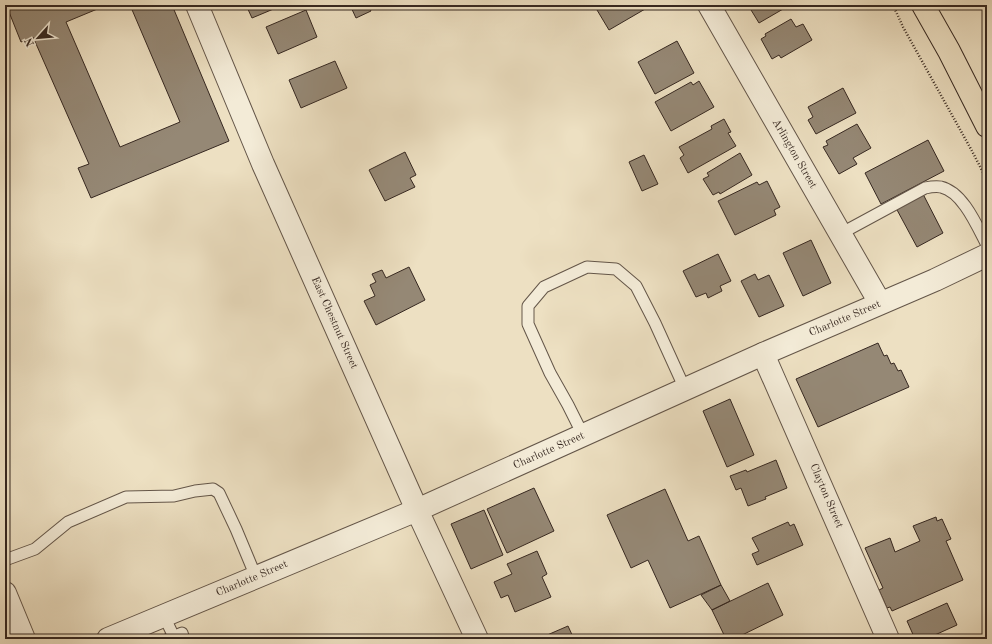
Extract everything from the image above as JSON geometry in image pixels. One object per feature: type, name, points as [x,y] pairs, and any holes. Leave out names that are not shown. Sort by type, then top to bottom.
[{"type":"highway","points":[[924,5],[987,126]]},
{"type":"street","name":"East Chestnut Street","points":[[197,5],[263,164],[417,510],[477,639]]},
{"type":"street","name":"Arlington Street","points":[[709,5],[880,303]]},
{"type":"street","name":"Charlotte Street","points":[[113,638],[417,510],[987,255]]},
{"type":"street","name":"Clayton Street","points":[[763,354],[888,639]]},
{"type":"street","points":[[5,593],[24,639]]},
{"type":"lane","points":[[840,234],[925,188],[939,186],[948,190],[961,201],[976,223],[987,245]]},
{"type":"lane","points":[[583,435],[546,366],[528,324],[528,306],[544,287],[587,267],[616,268],[636,286],[655,323],[685,389]]},
{"type":"lane","points":[[5,560],[35,549],[68,522],[126,496],[174,496],[213,489],[220,493],[256,577]]},
{"type":"lane","points":[[164,616],[176,638]]},
{"type":"path","points":[[893,5],[903,27],[987,180]]},
{"type":"building","points":[[11,5],[107,5],[66,22],[120,147],[180,122],[130,5],[172,5],[229,141],[91,198],[78,168],[89,164],[33,37],[21,42],[7,7]]},
{"type":"building","points":[[246,5],[283,5],[252,18]]},
{"type":"building","points":[[350,5],[368,5],[371,11],[356,18]]},
{"type":"building","points":[[594,5],[652,5],[609,30]]},
{"type":"building","points":[[748,5],[790,5],[759,23]]},
{"type":"building","points":[[306,10],[317,37],[278,54],[266,27]]},
{"type":"building","points":[[791,19],[796,27],[803,24],[812,40],[781,58],[779,55],[772,59],[761,39],[766,36],[765,34]]},
{"type":"building","points":[[677,41],[694,73],[655,94],[638,62]]},
{"type":"building","points":[[335,61],[347,88],[301,108],[289,80]]},
{"type":"building","points":[[699,81],[714,107],[671,131],[655,102],[691,82],[693,85]]},
{"type":"building","points":[[843,88],[856,113],[816,134],[808,120],[813,117],[808,107]]},
{"type":"building","points":[[724,119],[731,132],[728,133],[736,146],[688,173],[680,158],[684,155],[679,147],[712,129],[711,126]]},
{"type":"building","points":[[857,124],[871,148],[853,158],[857,164],[839,174],[823,147],[828,145],[826,141]]},
{"type":"building","points":[[928,140],[944,171],[881,204],[865,173]]},
{"type":"building","points":[[405,152],[416,175],[410,178],[415,187],[385,201],[369,170]]},
{"type":"building","points":[[740,153],[752,175],[720,194],[719,192],[713,195],[703,179],[709,176],[707,173]]},
{"type":"building","points":[[644,155],[658,184],[642,191],[629,162]]},
{"type":"building","points":[[767,181],[780,207],[774,210],[776,215],[735,235],[718,201],[757,182],[759,185]]},
{"type":"building","points":[[923,194],[943,233],[917,247],[896,208]]},
{"type":"building","points":[[811,240],[831,283],[803,296],[783,253]]},
{"type":"building","points":[[718,254],[731,281],[720,286],[722,291],[708,298],[706,293],[696,297],[683,271]]},
{"type":"building","points":[[409,267],[425,300],[376,325],[364,301],[375,296],[370,285],[376,282],[372,274],[382,270],[386,278]]},
{"type":"building","points":[[755,274],[758,280],[769,275],[784,306],[759,317],[741,281]]},
{"type":"building","points":[[878,343],[884,356],[887,355],[891,364],[894,363],[898,371],[901,370],[909,387],[818,427],[796,379]]},
{"type":"building","points":[[730,399],[754,455],[727,467],[703,411]]},
{"type":"building","points":[[776,460],[787,488],[748,506],[741,488],[736,490],[730,476],[746,470],[747,472]]},
{"type":"building","points":[[534,488],[554,531],[507,553],[487,509]]},
{"type":"building","points":[[665,489],[688,541],[699,536],[721,585],[670,608],[648,560],[631,568],[607,515]]},
{"type":"building","points":[[484,510],[503,555],[471,569],[451,524]]},
{"type":"building","points":[[936,517],[937,521],[942,519],[951,539],[946,541],[963,580],[892,611],[890,607],[887,608],[879,590],[883,588],[865,548],[890,538],[895,552],[920,541],[913,526]]},
{"type":"building","points":[[788,522],[790,526],[794,524],[803,545],[757,565],[752,554],[759,551],[752,538]]},
{"type":"building","points":[[537,551],[547,574],[542,577],[551,597],[515,612],[508,595],[501,598],[494,582],[512,574],[507,564]]},
{"type":"building","points":[[768,583],[783,615],[734,639],[726,639],[712,610]]},
{"type":"building","points":[[721,585],[730,601],[712,610],[701,595]]},
{"type":"building","points":[[947,603],[957,625],[926,639],[915,639],[907,621]]},
{"type":"building","points":[[568,626],[574,639],[538,639]]}]
